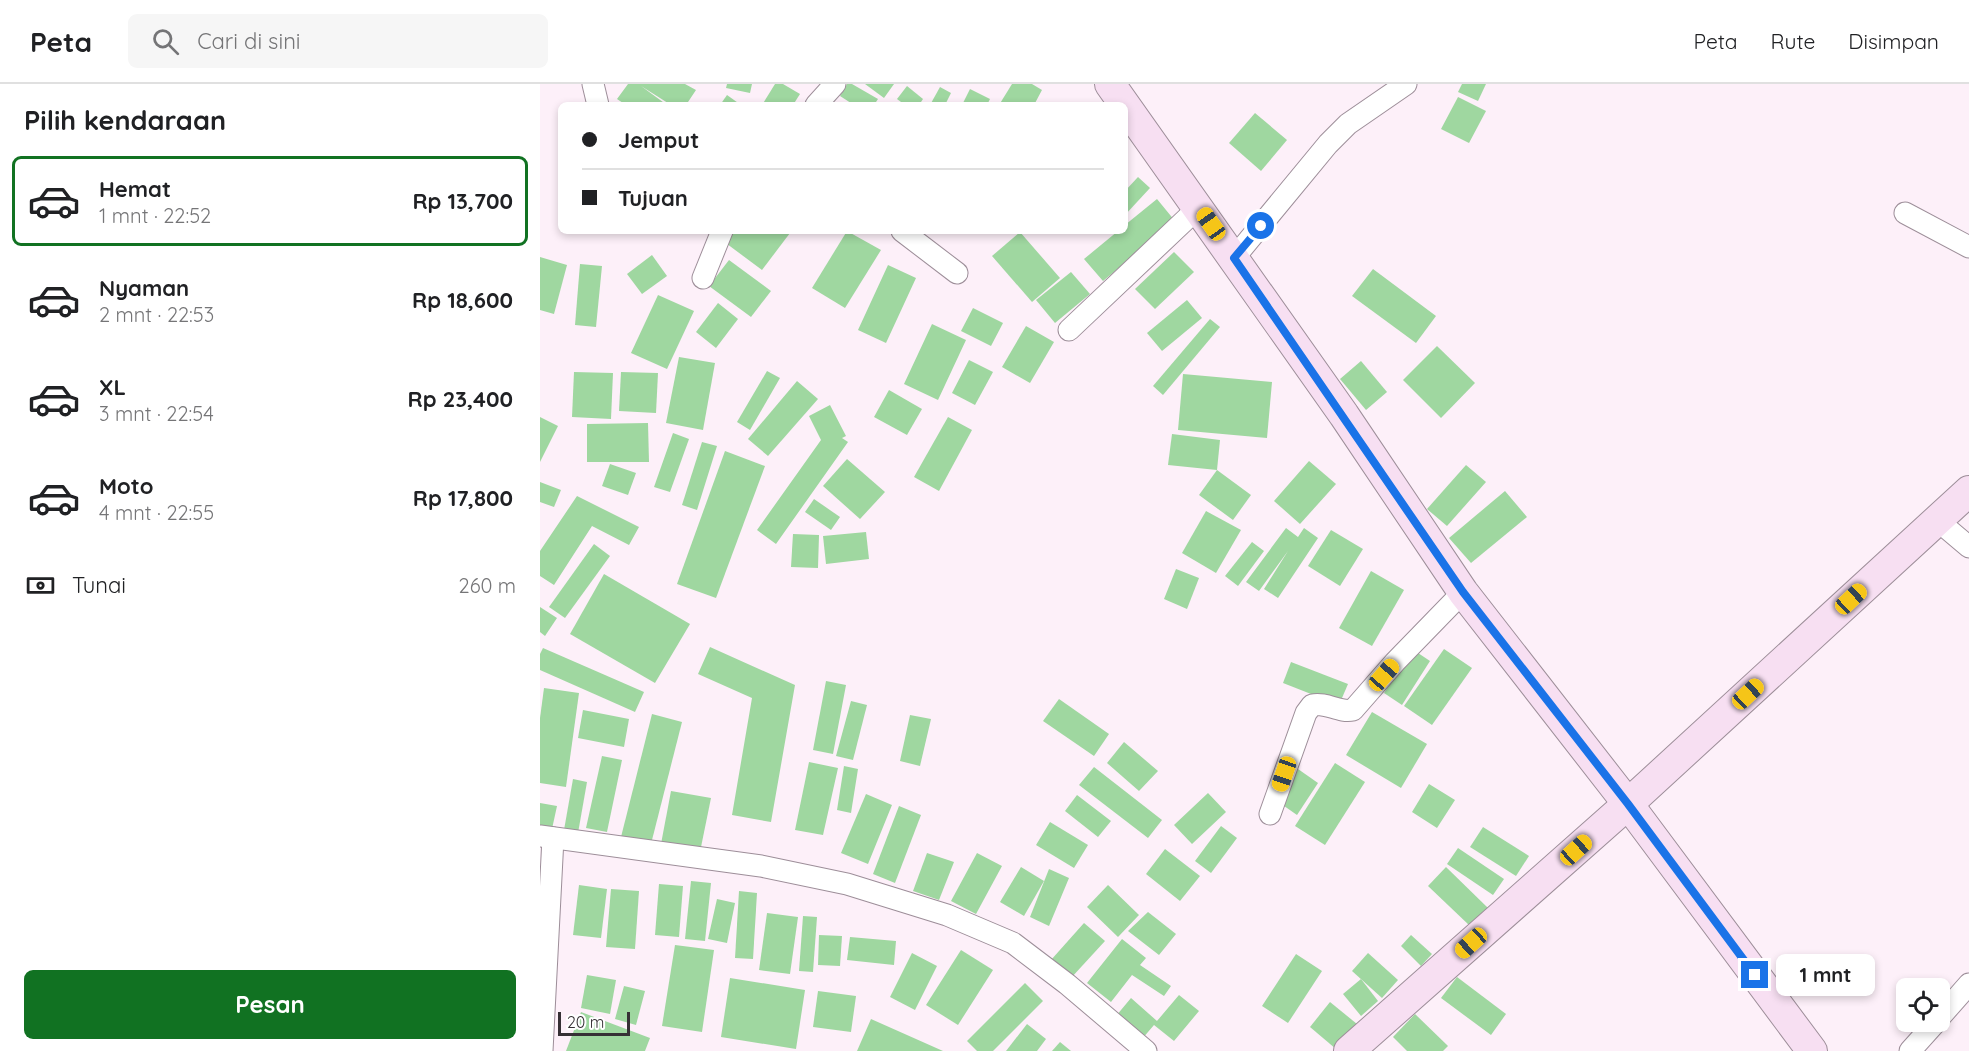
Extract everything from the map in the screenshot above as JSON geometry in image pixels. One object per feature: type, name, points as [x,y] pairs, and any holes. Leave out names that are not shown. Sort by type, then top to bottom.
[{"type":"street","points":[[593,84],[597,102]]},
{"type":"street","points":[[819,102],[835,84]]},
{"type":"street","points":[[1110,84],[1123,102]]},
{"type":"street","points":[[1234,258],[1328,144],[1348,124],[1406,84]]},
{"type":"street","points":[[1128,109],[1199,207],[1463,592],[1628,804],[1812,1051]]},
{"type":"street","points":[[1068,330],[1199,207]]},
{"type":"street","points":[[1905,213],[1969,247]]},
{"type":"street","points":[[703,278],[721,234]]},
{"type":"street","points":[[906,234],[957,273]]},
{"type":"street","points":[[1349,1051],[1628,804],[1969,491]]},
{"type":"street","points":[[1937,520],[1969,547]]},
{"type":"street","points":[[1270,814],[1306,713],[1312,705],[1353,711],[1463,592]]},
{"type":"street","points":[[542,1051],[547,837],[761,866],[847,884],[947,915],[1013,943],[1067,984],[1146,1051]]},
{"type":"street","points":[[1950,1006],[1969,984]]},
{"type":"street","points":[[1910,1051],[1927,1032]]},
{"type":"building","points":[[628,84],[685,84],[696,90],[688,102],[666,102],[641,86],[663,102],[622,102],[617,99]]},
{"type":"building","points":[[727,84],[752,84],[750,93],[726,88]]},
{"type":"building","points":[[775,84],[783,84],[800,94],[795,102],[764,102]]},
{"type":"building","points":[[847,84],[852,84],[878,99],[876,102],[849,102],[840,96]]},
{"type":"building","points":[[865,84],[894,84],[884,98]]},
{"type":"building","points":[[1012,84],[1032,84],[1042,90],[1036,102],[1001,102]]},
{"type":"building","points":[[1462,84],[1486,84],[1478,101],[1458,92]]},
{"type":"building","points":[[907,86],[923,99],[921,102],[901,102],[897,99]]},
{"type":"building","points":[[940,87],[951,93],[946,102],[932,102]]},
{"type":"building","points":[[970,89],[990,99],[988,102],[964,102]]},
{"type":"building","points":[[727,95],[737,102],[722,102]]},
{"type":"building","points":[[1458,97],[1486,111],[1469,143],[1441,129]]},
{"type":"building","points":[[1255,113],[1287,140],[1261,171],[1229,143]]},
{"type":"building","points":[[1138,177],[1150,188],[1128,212],[1128,188]]},
{"type":"building","points":[[1157,199],[1175,221],[1103,281],[1084,259],[1114,234],[1128,234],[1128,223]]},
{"type":"building","points":[[722,234],[789,234],[762,270],[719,238]]},
{"type":"building","points":[[845,234],[852,234],[881,250],[845,308],[812,288]]},
{"type":"building","points":[[1018,234],[1022,234],[1060,278],[1032,302],[992,256]]},
{"type":"building","points":[[1174,252],[1194,272],[1155,309],[1135,289]]},
{"type":"building","points":[[652,255],[667,276],[642,294],[627,274]]},
{"type":"building","points":[[540,257],[567,265],[554,314],[540,310]]},
{"type":"building","points":[[729,260],[771,291],[751,317],[709,286]]},
{"type":"building","points":[[580,264],[602,266],[596,327],[575,325]]},
{"type":"building","points":[[888,265],[916,278],[886,343],[858,330]]},
{"type":"building","points":[[1373,269],[1436,316],[1416,343],[1352,296]]},
{"type":"building","points":[[1071,272],[1090,294],[1055,323],[1036,300]]},
{"type":"building","points":[[658,295],[694,311],[667,369],[631,353]]},
{"type":"building","points":[[1187,300],[1202,318],[1162,351],[1147,333]]},
{"type":"building","points":[[718,303],[738,319],[716,348],[696,332]]},
{"type":"building","points":[[973,308],[1003,323],[991,346],[961,331]]},
{"type":"building","points":[[1210,319],[1220,327],[1163,395],[1153,386]]},
{"type":"building","points":[[932,324],[966,340],[938,400],[904,384]]},
{"type":"building","points":[[1026,326],[1054,342],[1030,383],[1002,367]]},
{"type":"building","points":[[1437,346],[1475,383],[1441,418],[1403,380]]},
{"type":"building","points":[[679,357],[715,363],[703,430],[666,423]]},
{"type":"building","points":[[969,360],[993,372],[975,405],[952,393]]},
{"type":"building","points":[[1361,361],[1387,392],[1366,410],[1340,379]]},
{"type":"building","points":[[767,371],[780,378],[750,430],[737,422]]},
{"type":"building","points":[[574,372],[613,373],[611,419],[572,417]]},
{"type":"building","points":[[621,372],[658,373],[656,413],[619,411]]},
{"type":"building","points":[[1183,374],[1272,382],[1267,438],[1178,430]]},
{"type":"building","points":[[797,381],[818,399],[768,456],[748,439]]},
{"type":"building","points":[[889,390],[922,409],[907,435],[874,417]]},
{"type":"building","points":[[830,405],[846,436],[842,438],[848,442],[776,544],[757,530],[821,440],[809,416]]},
{"type":"building","points":[[540,417],[558,426],[540,462]]},
{"type":"building","points":[[948,417],[972,430],[939,491],[914,477]]},
{"type":"building","points":[[648,423],[649,462],[587,462],[587,424]]},
{"type":"building","points":[[673,433],[689,439],[670,492],[654,487]]},
{"type":"building","points":[[1172,434],[1220,440],[1217,470],[1168,465]]},
{"type":"building","points":[[702,442],[717,446],[697,510],[682,505]]},
{"type":"building","points":[[725,451],[765,466],[716,598],[677,584]]},
{"type":"building","points":[[847,459],[885,492],[860,519],[823,486]]},
{"type":"building","points":[[1309,461],[1336,484],[1300,524],[1274,501]]},
{"type":"building","points":[[610,464],[636,473],[628,495],[602,486]]},
{"type":"building","points":[[1466,465],[1486,482],[1447,526],[1427,509]]},
{"type":"building","points":[[1217,470],[1251,495],[1233,520],[1199,495]]},
{"type":"building","points":[[540,482],[561,490],[554,507],[540,502]]},
{"type":"building","points":[[1505,491],[1527,517],[1471,563],[1449,538]]},
{"type":"building","points":[[577,496],[639,527],[629,545],[592,526],[554,585],[540,576],[540,551]]},
{"type":"building","points":[[814,499],[840,517],[831,530],[805,512]]},
{"type":"building","points":[[1206,511],[1241,530],[1216,573],[1182,553]]},
{"type":"building","points":[[1286,528],[1298,537],[1304,528],[1318,538],[1278,598],[1264,589],[1288,551],[1259,591],[1246,582]]},
{"type":"building","points":[[1331,530],[1363,549],[1340,586],[1308,566]]},
{"type":"building","points":[[866,532],[869,559],[826,564],[823,536]]},
{"type":"building","points":[[793,534],[819,535],[818,568],[791,567]]},
{"type":"building","points":[[1252,542],[1264,551],[1238,586],[1225,576]]},
{"type":"building","points":[[594,544],[610,556],[565,618],[549,607]]},
{"type":"building","points":[[1176,569],[1199,578],[1187,609],[1164,599]]},
{"type":"building","points":[[1371,571],[1404,590],[1372,646],[1339,628]]},
{"type":"building","points":[[604,574],[690,624],[655,683],[570,634]]},
{"type":"building","points":[[540,607],[557,618],[545,636],[540,632]]},
{"type":"building","points":[[710,647],[795,685],[771,822],[732,815],[752,698],[698,674]]},
{"type":"building","points":[[543,648],[644,692],[635,712],[540,670],[540,654]]},
{"type":"building","points":[[1412,649],[1430,661],[1402,705],[1384,693]]},
{"type":"building","points":[[1444,649],[1472,668],[1432,725],[1404,706]]},
{"type":"building","points":[[1291,662],[1348,684],[1339,705],[1283,683]]},
{"type":"building","points":[[826,681],[846,685],[833,754],[813,750]]},
{"type":"building","points":[[544,688],[579,693],[566,787],[540,783],[540,718]]},
{"type":"building","points":[[1059,699],[1109,734],[1094,756],[1043,721]]},
{"type":"building","points":[[851,701],[867,705],[853,760],[836,756]]},
{"type":"building","points":[[583,710],[629,719],[624,747],[578,738]]},
{"type":"building","points":[[1372,712],[1427,744],[1401,788],[1346,755]]},
{"type":"building","points":[[652,714],[682,722],[651,844],[621,837]]},
{"type":"building","points":[[910,715],[931,719],[920,766],[900,761]]},
{"type":"building","points":[[1124,742],[1158,771],[1139,791],[1107,763]]},
{"type":"building","points":[[602,756],[622,760],[607,832],[586,828]]},
{"type":"building","points":[[809,762],[838,768],[823,835],[795,830]]},
{"type":"building","points":[[1335,763],[1365,782],[1325,845],[1295,826]]},
{"type":"building","points":[[844,766],[858,769],[851,813],[837,810]]},
{"type":"building","points":[[1094,767],[1162,820],[1148,838],[1079,785]]},
{"type":"building","points":[[1298,769],[1318,783],[1297,815],[1277,801]]},
{"type":"building","points":[[573,779],[587,782],[578,833],[564,830]]},
{"type":"building","points":[[1429,784],[1455,800],[1437,828],[1412,812]]},
{"type":"building","points":[[671,791],[711,798],[700,852],[661,844]]},
{"type":"building","points":[[1208,793],[1226,812],[1192,844],[1174,825]]},
{"type":"building","points":[[866,794],[892,805],[868,864],[841,853]]},
{"type":"building","points":[[1077,795],[1111,821],[1098,837],[1065,811]]},
{"type":"building","points":[[540,803],[557,806],[552,829],[540,827]]},
{"type":"building","points":[[899,806],[921,815],[895,883],[873,874]]},
{"type":"building","points":[[1050,822],[1088,845],[1074,868],[1036,845]]},
{"type":"building","points":[[1221,826],[1237,838],[1211,873],[1195,861]]},
{"type":"building","points":[[1483,827],[1529,856],[1516,876],[1470,847]]},
{"type":"building","points":[[1458,848],[1504,879],[1493,895],[1447,864]]},
{"type":"building","points":[[1165,849],[1200,876],[1180,901],[1146,874]]},
{"type":"building","points":[[927,853],[954,862],[939,900],[913,891]]},
{"type":"building","points":[[977,853],[1002,866],[976,914],[951,901]]},
{"type":"building","points":[[1021,867],[1044,881],[1024,916],[1000,902]]},
{"type":"building","points":[[1446,867],[1488,908],[1470,926],[1428,886]]},
{"type":"building","points":[[1049,869],[1069,878],[1049,926],[1030,917]]},
{"type":"building","points":[[691,881],[711,883],[705,941],[685,939]]},
{"type":"building","points":[[659,884],[683,886],[679,937],[655,935]]},
{"type":"building","points":[[579,885],[607,889],[601,938],[573,935]]},
{"type":"building","points":[[1108,885],[1139,915],[1118,937],[1087,907]]},
{"type":"building","points":[[611,889],[639,891],[635,949],[606,947]]},
{"type":"building","points":[[739,891],[757,893],[753,959],[735,958]]},
{"type":"building","points":[[717,899],[735,903],[727,943],[708,939]]},
{"type":"building","points":[[1148,912],[1176,934],[1159,955],[1128,931]]},
{"type":"building","points":[[767,913],[798,917],[790,974],[759,970]]},
{"type":"building","points":[[803,916],[817,917],[813,972],[799,971]]},
{"type":"building","points":[[1084,923],[1105,941],[1071,978],[1051,960]]},
{"type":"building","points":[[819,935],[842,936],[840,966],[818,965]]},
{"type":"building","points":[[1411,935],[1432,954],[1421,966],[1401,946]]},
{"type":"building","points":[[850,937],[896,941],[894,965],[847,960]]},
{"type":"building","points":[[1122,939],[1146,958],[1140,965],[1171,986],[1164,996],[1132,975],[1111,1002],[1087,983]]},
{"type":"building","points":[[675,945],[714,950],[702,1032],[662,1026]]},
{"type":"building","points":[[961,950],[993,970],[958,1025],[926,1005]]},
{"type":"building","points":[[912,953],[937,966],[915,1010],[890,997]]},
{"type":"building","points":[[1368,953],[1398,980],[1382,998],[1352,971]]},
{"type":"building","points":[[1296,954],[1322,971],[1288,1023],[1262,1006]]},
{"type":"building","points":[[587,975],[616,980],[610,1014],[581,1008]]},
{"type":"building","points":[[1457,977],[1506,1014],[1491,1035],[1441,998]]},
{"type":"building","points":[[730,978],[805,990],[796,1049],[721,1037]]},
{"type":"building","points":[[1361,979],[1378,1001],[1361,1016],[1343,994]]},
{"type":"building","points":[[1025,983],[1043,1001],[993,1051],[977,1051],[967,1041]]},
{"type":"building","points":[[624,986],[645,991],[636,1025],[615,1019]]},
{"type":"building","points":[[818,991],[856,996],[851,1032],[813,1027]]},
{"type":"building","points":[[1179,995],[1199,1011],[1174,1041],[1154,1025],[1142,1039],[1116,1016],[1131,998],[1157,1021]]},
{"type":"building","points":[[1330,1002],[1357,1024],[1336,1049],[1310,1027]]},
{"type":"building","points":[[581,1012],[650,1038],[645,1051],[566,1051]]},
{"type":"building","points":[[1415,1014],[1448,1046],[1443,1051],[1407,1051],[1393,1037]]},
{"type":"building","points":[[871,1019],[943,1051],[857,1051]]},
{"type":"building","points":[[1027,1024],[1046,1039],[1037,1051],[1006,1051]]},
{"type":"building","points":[[1060,1042],[1071,1051],[1052,1051]]},
{"type":"route","points":[[1261,226],[1234,258],[1344,415],[1463,592],[1628,804],[1755,975]]}]
